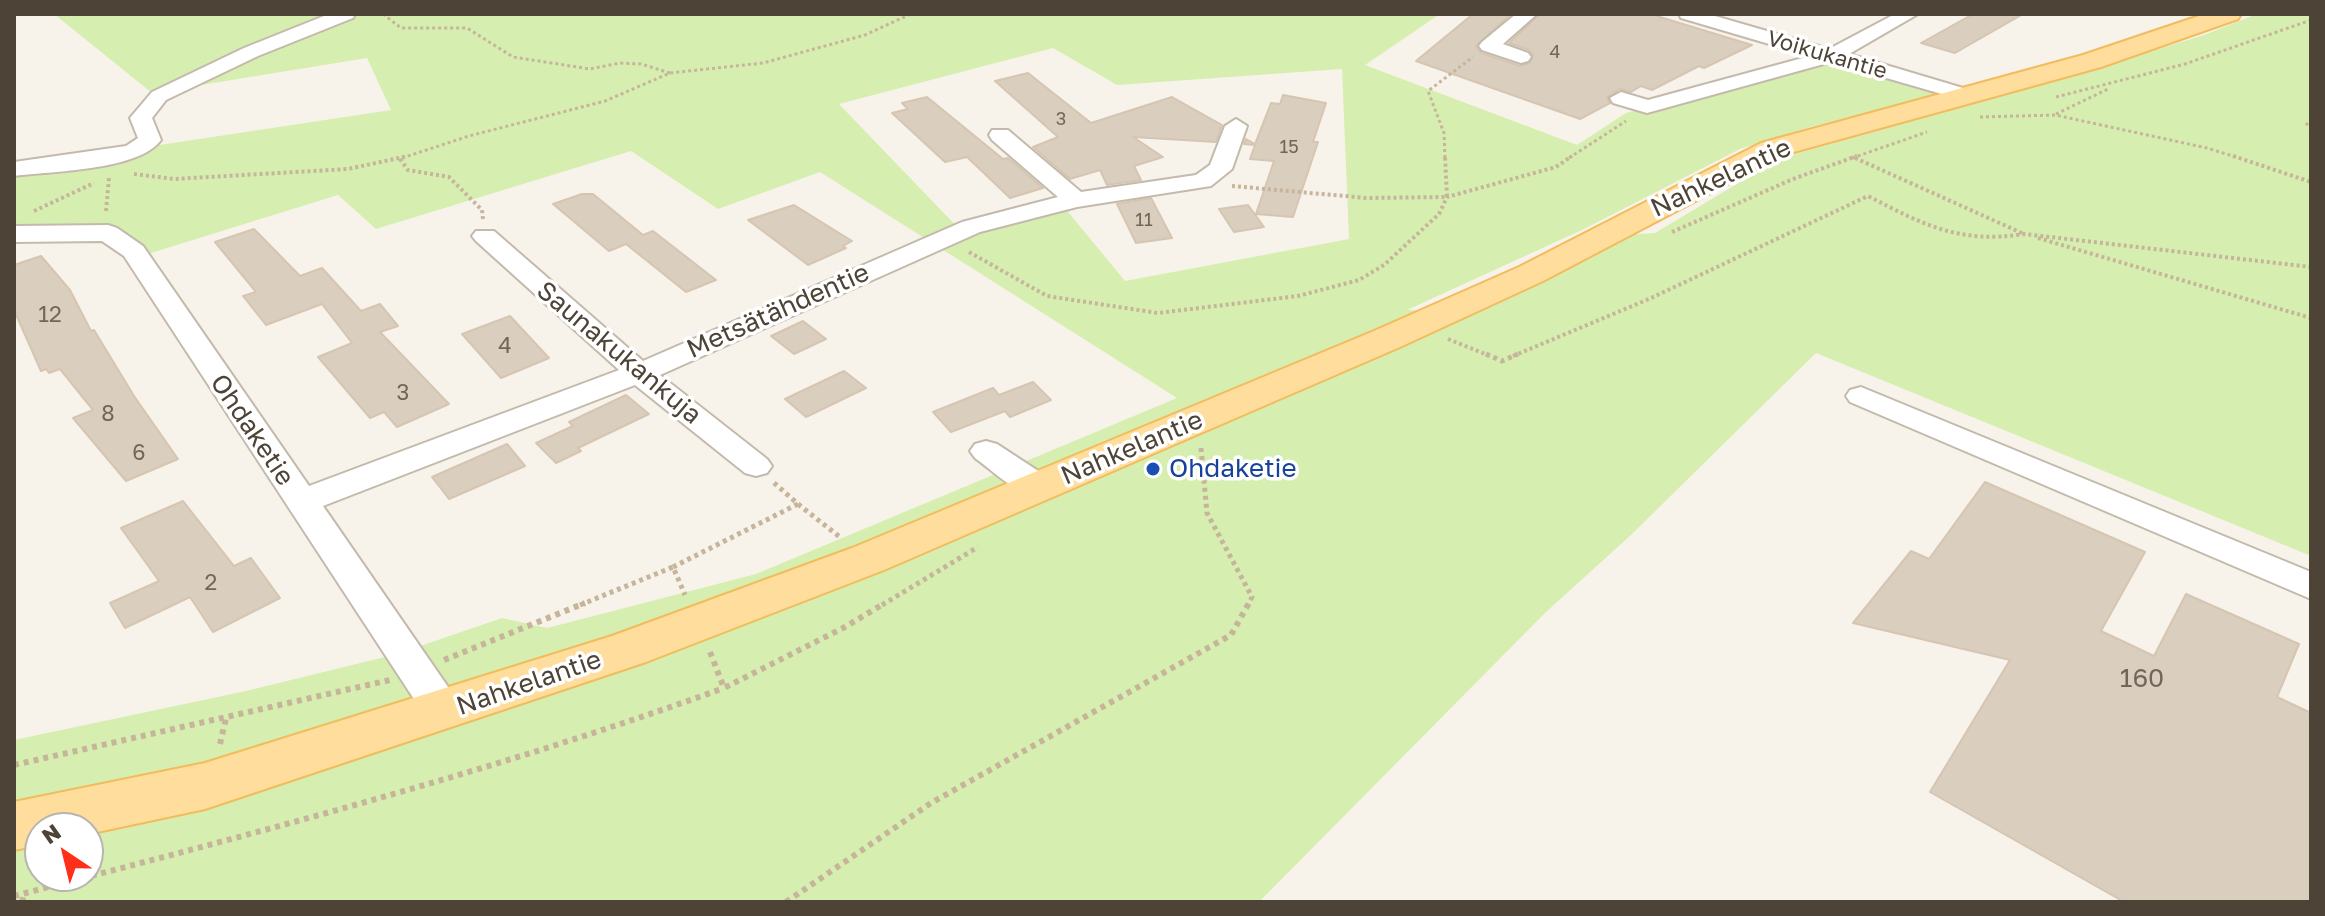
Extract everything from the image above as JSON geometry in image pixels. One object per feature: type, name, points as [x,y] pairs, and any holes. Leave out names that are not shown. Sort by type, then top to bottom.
[{"type":"main road","name":"Nahkelantie","points":[[14,826],[205,786],[629,649],[868,559],[1040,488],[1531,274],[1772,149],[1959,113],[2092,61],[2229,14]]},
{"type":"street","points":[[14,169],[110,166],[150,140],[141,118],[159,96],[251,52],[346,14]]},
{"type":"street","points":[[1489,46],[1528,14]]},
{"type":"street","name":"Voikukantie","points":[[1688,14],[1831,56],[1959,113]]},
{"type":"street","points":[[1621,98],[1647,107],[1831,56],[1909,14]]},
{"type":"street","points":[[1489,46],[1521,57]]},
{"type":"street","points":[[1203,181],[1220,169],[1236,126]]},
{"type":"street","points":[[1000,135],[1076,200]]},
{"type":"street","name":"Metsätähdentie","points":[[300,502],[639,373],[971,227],[1076,200],[1203,181]]},
{"type":"street","name":"Ohdaketie","points":[[21,224],[79,233],[108,233],[134,251],[443,711]]},
{"type":"street","name":"Saunakukankuja","points":[[485,236],[639,373],[756,466]]},
{"type":"street","points":[[1861,396],[2311,586]]},
{"type":"street","points":[[986,451],[1040,488]]},
{"type":"path","points":[[383,14],[401,28],[467,28],[513,57],[590,69],[620,63],[641,64],[670,73]]},
{"type":"path","points":[[110,166],[135,174],[174,179],[348,169],[400,159],[469,136],[605,101],[670,73],[763,63],[865,35],[911,14]]},
{"type":"path","points":[[2054,97],[2115,86],[2170,71],[2311,20]]},
{"type":"path","points":[[944,238],[1047,296],[1158,313],[1298,296],[1359,280],[1384,265],[1439,214],[1447,197],[1444,133],[1428,91],[1489,46]]},
{"type":"path","points":[[2055,115],[2115,86]]},
{"type":"path","points":[[1203,181],[1367,198],[1447,197],[1556,167],[1647,107]]},
{"type":"path","points":[[1658,238],[1793,179],[1854,158],[1959,113],[2012,107]]},
{"type":"path","points":[[1959,113],[2055,115],[2207,148],[2311,182]]},
{"type":"path","points":[[2306,123],[2311,129]]},
{"type":"path","points":[[1854,158],[2024,234],[2311,318]]},
{"type":"path","points":[[400,159],[408,170],[449,177],[482,210],[485,236]]},
{"type":"path","points":[[21,224],[110,166]]},
{"type":"path","points":[[79,233],[105,217],[110,166]]},
{"type":"path","points":[[1457,331],[1443,337],[1502,361],[1649,299],[1868,196],[1945,235],[1993,240],[2024,234],[2311,267]]},
{"type":"path","points":[[1189,453],[1215,442]]},
{"type":"path","points":[[786,902],[931,803],[1231,635],[1252,597],[1207,513],[1201,448]]},
{"type":"path","points":[[756,466],[798,504],[868,559]]},
{"type":"path","points":[[14,765],[384,682],[673,567],[798,504]]},
{"type":"path","points":[[14,896],[23,898],[291,824],[619,726],[724,688],[845,627],[983,544]]},
{"type":"path","points":[[673,567],[691,606]]},
{"type":"path","points":[[710,651],[724,688]]},
{"type":"path","points":[[218,749],[226,718]]},
{"type":"green space","points":[[54,14],[1440,14],[1365,65],[1577,145],[1626,113],[1832,60],[1940,94],[1810,127],[1740,149],[1582,230],[1407,310],[1467,312],[1625,235],[1655,233],[1740,182],[1795,154],[2041,85],[2204,35],[2257,14],[2311,14],[2311,556],[1816,353],[1631,535],[1546,612],[1259,902],[14,902],[14,740],[246,691],[397,654],[502,618],[547,628],[756,574],[1177,398],[820,172],[718,209],[631,151],[376,229],[338,195],[138,257],[108,233],[14,234],[14,167],[391,110],[367,58],[152,93]],"holes":[[[1053,48],[1117,85],[1342,69],[1349,239],[1125,281],[1064,207],[964,234],[839,104]]]},
{"type":"building","points":[[1473,14],[1511,14],[1476,46],[1481,53],[1520,66],[1530,63],[1533,55],[1529,50],[1509,43],[1540,14],[1650,14],[1752,45],[1704,68],[1699,66],[1652,90],[1641,86],[1631,92],[1620,89],[1607,97],[1610,103],[1580,119],[1416,61]]},
{"type":"building","points":[[1973,14],[2023,14],[1955,53],[1921,43]]},
{"type":"building","points":[[1028,73],[1091,123],[1172,97],[1222,125],[1216,142],[1133,137],[1163,157],[1134,166],[1141,180],[1107,185],[1100,170],[1070,179],[1033,147],[1058,137],[995,81]]},
{"type":"building","points":[[1283,95],[1326,103],[1313,142],[1318,142],[1293,217],[1256,214],[1274,161],[1250,159],[1255,145],[1244,144],[1246,139],[1255,144],[1271,103],[1280,104]]},
{"type":"building","points":[[927,97],[1043,188],[1010,198],[967,157],[945,162],[892,113],[908,109],[902,103]]},
{"type":"building","points":[[582,194],[593,194],[643,235],[653,231],[716,280],[686,292],[626,244],[609,251],[553,204]]},
{"type":"building","points":[[1151,198],[1172,238],[1136,243],[1117,204]]},
{"type":"building","points":[[794,205],[852,241],[843,246],[846,248],[808,265],[748,220]]},
{"type":"building","points":[[1248,205],[1264,227],[1234,232],[1219,209]]},
{"type":"building","points":[[254,229],[300,276],[322,268],[361,311],[380,304],[398,326],[380,332],[449,404],[397,427],[384,412],[370,418],[318,357],[352,343],[322,304],[266,325],[243,296],[256,292],[215,242]]},
{"type":"building","points":[[41,256],[70,290],[91,331],[94,330],[134,396],[178,459],[126,481],[73,418],[93,410],[60,369],[49,373],[46,369],[41,371],[14,310],[14,265]]},
{"type":"building","points":[[510,316],[549,358],[501,378],[462,334]]},
{"type":"building","points":[[803,321],[826,339],[794,354],[771,336]]},
{"type":"building","points":[[844,371],[866,388],[806,417],[785,399]]},
{"type":"building","points":[[1033,382],[1051,400],[1010,417],[1005,411],[951,432],[933,412],[993,388],[999,395]]},
{"type":"building","points":[[626,395],[649,414],[578,448],[581,451],[556,463],[536,443],[573,426],[569,422]]},
{"type":"building","points":[[507,444],[525,466],[449,499],[432,477]]},
{"type":"building","points":[[1985,482],[2145,552],[2101,631],[2154,656],[2186,594],[2299,644],[2277,697],[2311,713],[2311,902],[2124,902],[1930,792],[2010,660],[1853,623],[1911,551],[1929,559]]},
{"type":"building","points":[[183,501],[234,566],[251,558],[280,598],[213,632],[190,597],[125,628],[110,603],[159,581],[121,528]]},
{"type":"place","name":"Ohdaketie","points":[[1153,469]]}]
